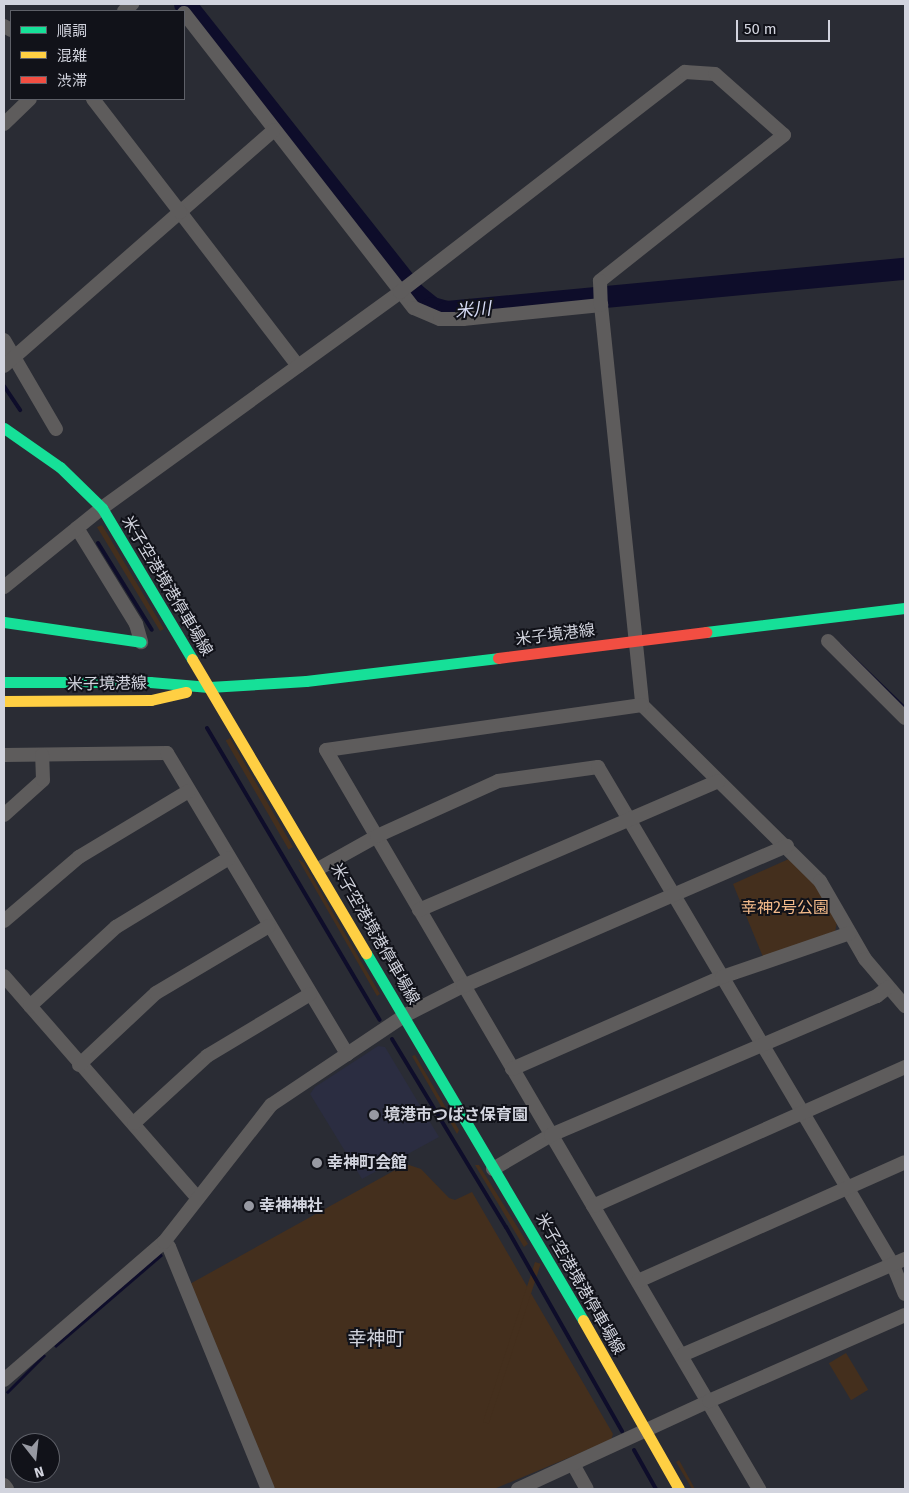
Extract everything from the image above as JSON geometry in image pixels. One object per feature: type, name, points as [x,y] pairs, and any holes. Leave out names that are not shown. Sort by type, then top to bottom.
[{"type":"main road","name":"米子空港境港停車場線","points":[[4,428],[60,467],[102,508],[318,869],[679,1489]]},
{"type":"main road","name":"米子境港線","points":[[4,682],[150,682],[209,687],[306,681],[905,608]]},
{"type":"main road","points":[[4,622],[141,642]]},
{"type":"main road","name":"米子境港線","points":[[4,700],[151,700],[209,687]]},
{"type":"street","points":[[185,15],[414,308],[440,319],[601,305]]},
{"type":"street","points":[[4,587],[102,508],[400,292],[685,72],[715,74],[784,135],[600,280],[634,641],[642,705],[718,781],[788,846],[820,881],[865,959],[905,1006]]},
{"type":"street","points":[[4,124],[29,100]]},
{"type":"street","points":[[94,100],[298,366]]},
{"type":"street","points":[[9,362],[274,130]]},
{"type":"street","points":[[4,340],[9,362],[56,429]]},
{"type":"street","points":[[77,528],[136,624],[141,642]]},
{"type":"street","points":[[828,641],[905,718]]},
{"type":"street","points":[[642,705],[326,750],[463,986],[709,1400],[759,1489]]},
{"type":"street","points":[[4,755],[167,752],[346,1054]]},
{"type":"street","points":[[4,815],[42,780],[42,755]]},
{"type":"street","points":[[318,869],[376,836],[498,780],[598,767],[627,820],[722,977],[801,1113],[847,1186],[899,1262],[905,1294]]},
{"type":"street","points":[[419,910],[718,781]]},
{"type":"street","points":[[4,921],[80,857],[189,790]]},
{"type":"street","points":[[4,1380],[164,1242],[197,1197],[271,1105],[404,1016],[463,986],[788,846]]},
{"type":"street","points":[[30,1006],[116,927],[229,858]]},
{"type":"street","points":[[79,1065],[156,993],[270,926]]},
{"type":"street","points":[[512,1069],[722,977],[850,933]]},
{"type":"street","points":[[4,976],[79,1065],[134,1124],[197,1197]]},
{"type":"street","points":[[493,1169],[551,1135],[877,996],[888,987]]},
{"type":"street","points":[[134,1124],[207,1056],[310,994]]},
{"type":"street","points":[[593,1206],[905,1068]]},
{"type":"street","points":[[638,1281],[847,1186],[905,1162]]},
{"type":"street","points":[[164,1242],[169,1247],[268,1489]]},
{"type":"street","points":[[682,1355],[899,1262]]},
{"type":"street","points":[[518,1489],[574,1466],[709,1400],[905,1315]]},
{"type":"street","points":[[574,1466],[587,1489]]},
{"type":"street","points":[[4,1485],[7,1489]]},
{"type":"shaded area","points":[[840,643],[905,706],[903,708],[838,645]]},
{"type":"shaded area","name":"境港市つばさ保育園","points":[[378,1046],[385,1047],[439,1137],[362,1179],[310,1094],[315,1087]]},
{"type":"shaded area","points":[[161,1253],[163,1256],[56,1348],[54,1346]]},
{"type":"shaded area","points":[[44,1354],[46,1356],[8,1394],[6,1392]]},
{"type":"green space","points":[[102,525],[164,629],[160,631],[97,527]]},
{"type":"green space","points":[[230,738],[293,847],[289,850],[226,740]]},
{"type":"green space","name":"幸神2号公園","points":[[791,858],[816,883],[837,922],[835,932],[763,957],[733,884]]},
{"type":"green space","points":[[298,859],[304,863],[380,994],[377,996]]},
{"type":"green space","points":[[415,1055],[459,1130],[457,1134],[412,1056]]},
{"type":"green space","points":[[406,1164],[421,1169],[449,1198],[455,1200],[472,1192],[613,1434],[611,1440],[494,1489],[273,1489],[188,1285]]},
{"type":"green space","points":[[475,1165],[479,1165],[528,1244],[524,1247]]},
{"type":"green space","points":[[535,1262],[541,1264],[489,1424],[483,1422]]},
{"type":"green space","points":[[846,1353],[868,1390],[851,1400],[829,1363]]},
{"type":"green space","points":[[679,1460],[695,1489],[692,1489],[676,1462]]},
{"type":"waterway","name":"米川","points":[[185,4],[415,294],[432,308],[447,312],[905,269]]},
{"type":"waterway","points":[[4,386],[20,410]]},
{"type":"waterway","points":[[98,543],[152,630]]},
{"type":"waterway","points":[[207,728],[380,1020]]},
{"type":"waterway","points":[[392,1039],[506,1227],[622,1431]]},
{"type":"waterway","points":[[634,1450],[656,1489]]},
{"type":"traffic: fast","points":[[4,428],[60,467],[102,508],[192,659]]},
{"type":"traffic: fast","points":[[706,632],[905,608]]},
{"type":"traffic: fast","points":[[4,622],[141,642]]},
{"type":"traffic: fast","points":[[4,682],[150,682],[209,687],[306,681],[498,658]]},
{"type":"traffic: fast","points":[[366,953],[583,1320]]},
{"type":"traffic: slow","points":[[192,659],[366,953]]},
{"type":"traffic: slow","points":[[4,701],[151,700],[186,692]]},
{"type":"traffic: slow","points":[[583,1320],[679,1489]]},
{"type":"traffic: jam","points":[[498,658],[706,632]]},
{"type":"place","name":"境港市つばさ保育園","points":[[374,1115]]},
{"type":"place","name":"幸神町会館","points":[[317,1163]]},
{"type":"place","name":"幸神神社","points":[[249,1206]]},
{"type":"district","name":"幸神町","points":[[376,1339]]}]
